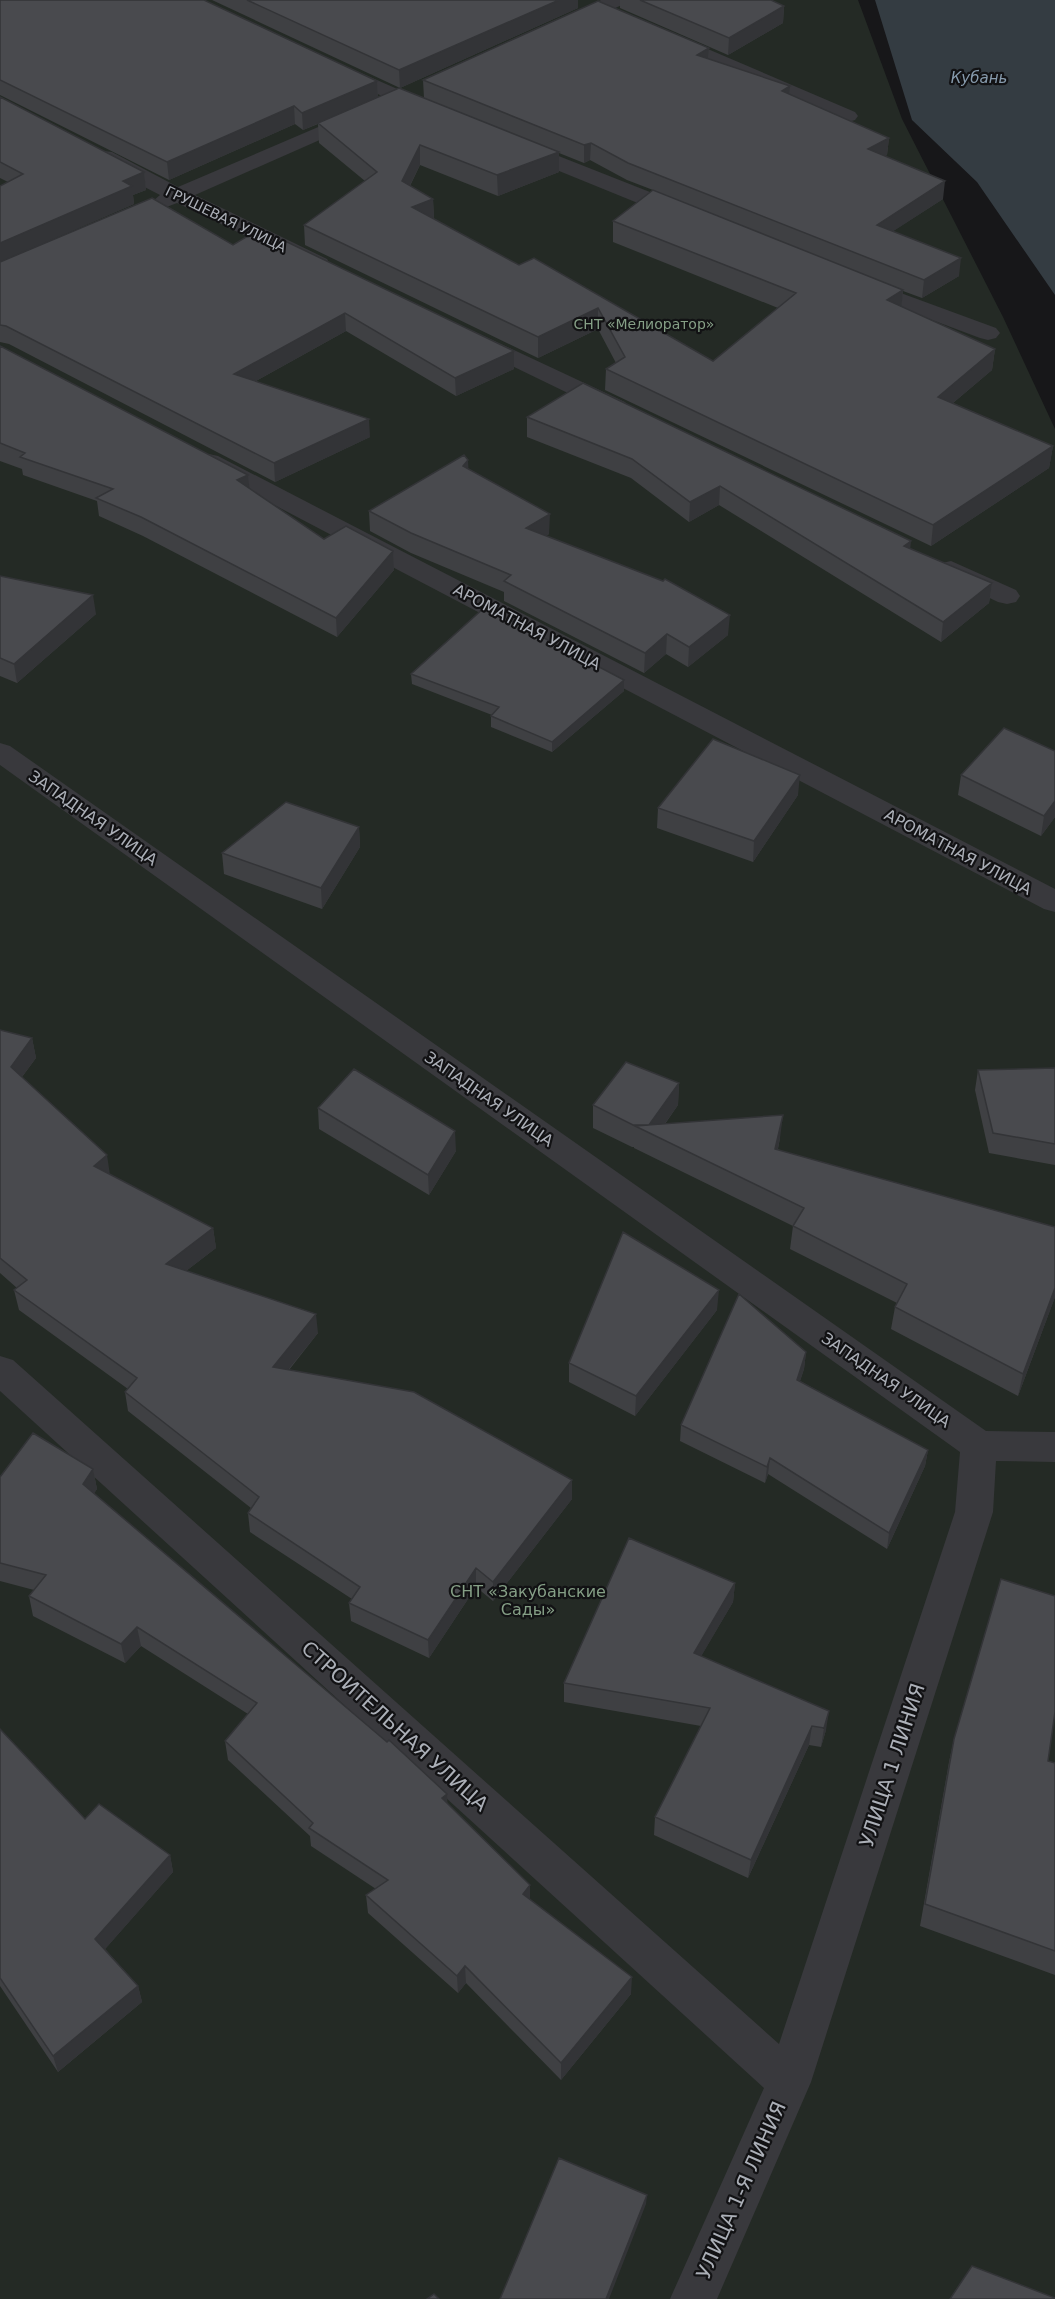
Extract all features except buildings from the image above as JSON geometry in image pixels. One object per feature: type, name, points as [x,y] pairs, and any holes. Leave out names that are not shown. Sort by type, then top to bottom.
[{"type":"street","points":[[578,0],[612,9]]},
{"type":"street","points":[[546,32],[612,9]]},
{"type":"street","points":[[653,32],[848,116]]},
{"type":"street","points":[[316,59],[443,116]]},
{"type":"street","points":[[146,209],[421,89]]},
{"type":"street","points":[[498,138],[704,222]]},
{"type":"street","name":"ГРУШЕВАЯ УЛИЦА","points":[[84,146],[177,195],[339,273]]},
{"type":"street","points":[[845,279],[988,333]]},
{"type":"street","points":[[457,331],[640,419]]},
{"type":"street","name":"АРОМАТНАЯ УЛИЦА","points":[[183,447],[1055,902]]},
{"type":"street","points":[[931,560],[1006,596]]},
{"type":"street","name":"ЗАПАДНАЯ УЛИЦА","points":[[0,752],[979,1446]]},
{"type":"street","name":"СТРОИТЕЛЬНАЯ УЛИЦА","points":[[0,1370],[789,2082]]},
{"type":"street","points":[[979,1446],[1055,1447]]},
{"type":"street","name":"УЛИЦА 1 ЛИНИЯ","points":[[789,2082],[974,1512],[979,1446]]},
{"type":"street","name":"УЛИЦА 1-Я ЛИНИЯ","points":[[693,2299],[789,2082]]},
{"type":"green space","name":"СНТ «Закубанские Сады»","points":[[0,0],[858,0],[902,119],[1003,317],[1055,429],[1055,2299],[0,2299]]},
{"type":"water","name":"Кубань","points":[[875,0],[1055,0],[1055,295],[977,182],[912,120]]},
{"type":"park label","name":"СНТ «Мелиоратор»","points":[[644,324]]}]
